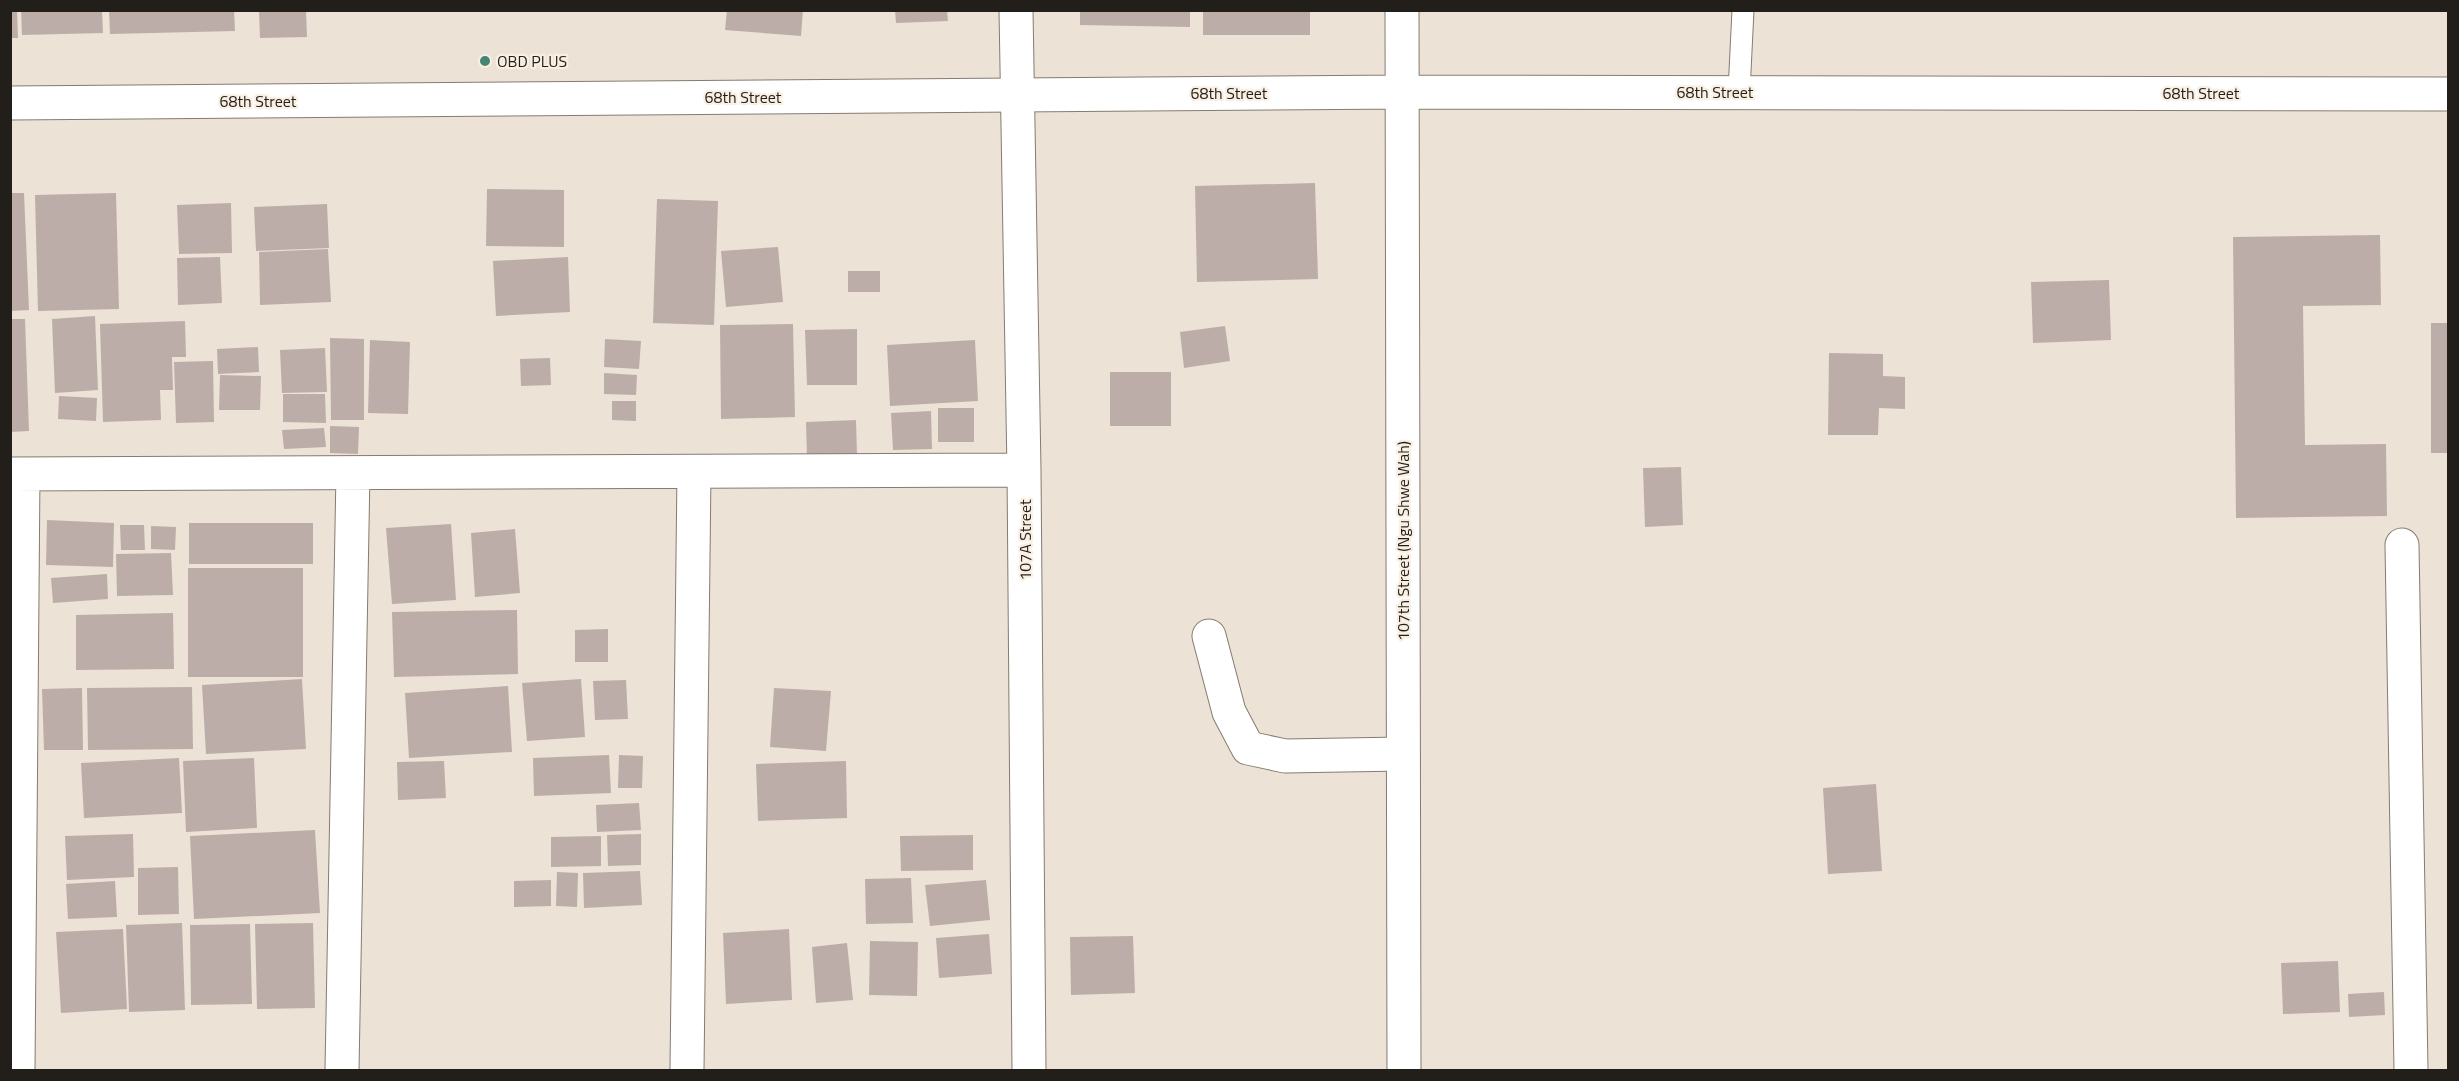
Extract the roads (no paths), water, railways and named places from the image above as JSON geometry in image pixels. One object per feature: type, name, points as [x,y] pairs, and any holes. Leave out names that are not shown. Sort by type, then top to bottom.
[{"type":"street","name":"107A Street","points":[[1016,10],[1024,470],[1029,1071]]},
{"type":"street","name":"107th Street (Ngu Shwe Wah)","points":[[1402,10],[1404,1071]]},
{"type":"street","name":"68th Street","points":[[10,103],[1402,92],[2448,93]]},
{"type":"street","points":[[18,1071],[17,474],[1024,470]]},
{"type":"street","points":[[687,1071],[694,472]]},
{"type":"street","points":[[342,1071],[353,473]]},
{"type":"street","points":[[2402,546],[2411,1071]]},
{"type":"street","points":[[1209,636],[1229,712],[1248,748],[1285,756],[1403,754]]},
{"type":"lane","points":[[1739,92],[1743,10]]},
{"type":"place","name":"OBD PLUS","points":[[485,61]]}]
